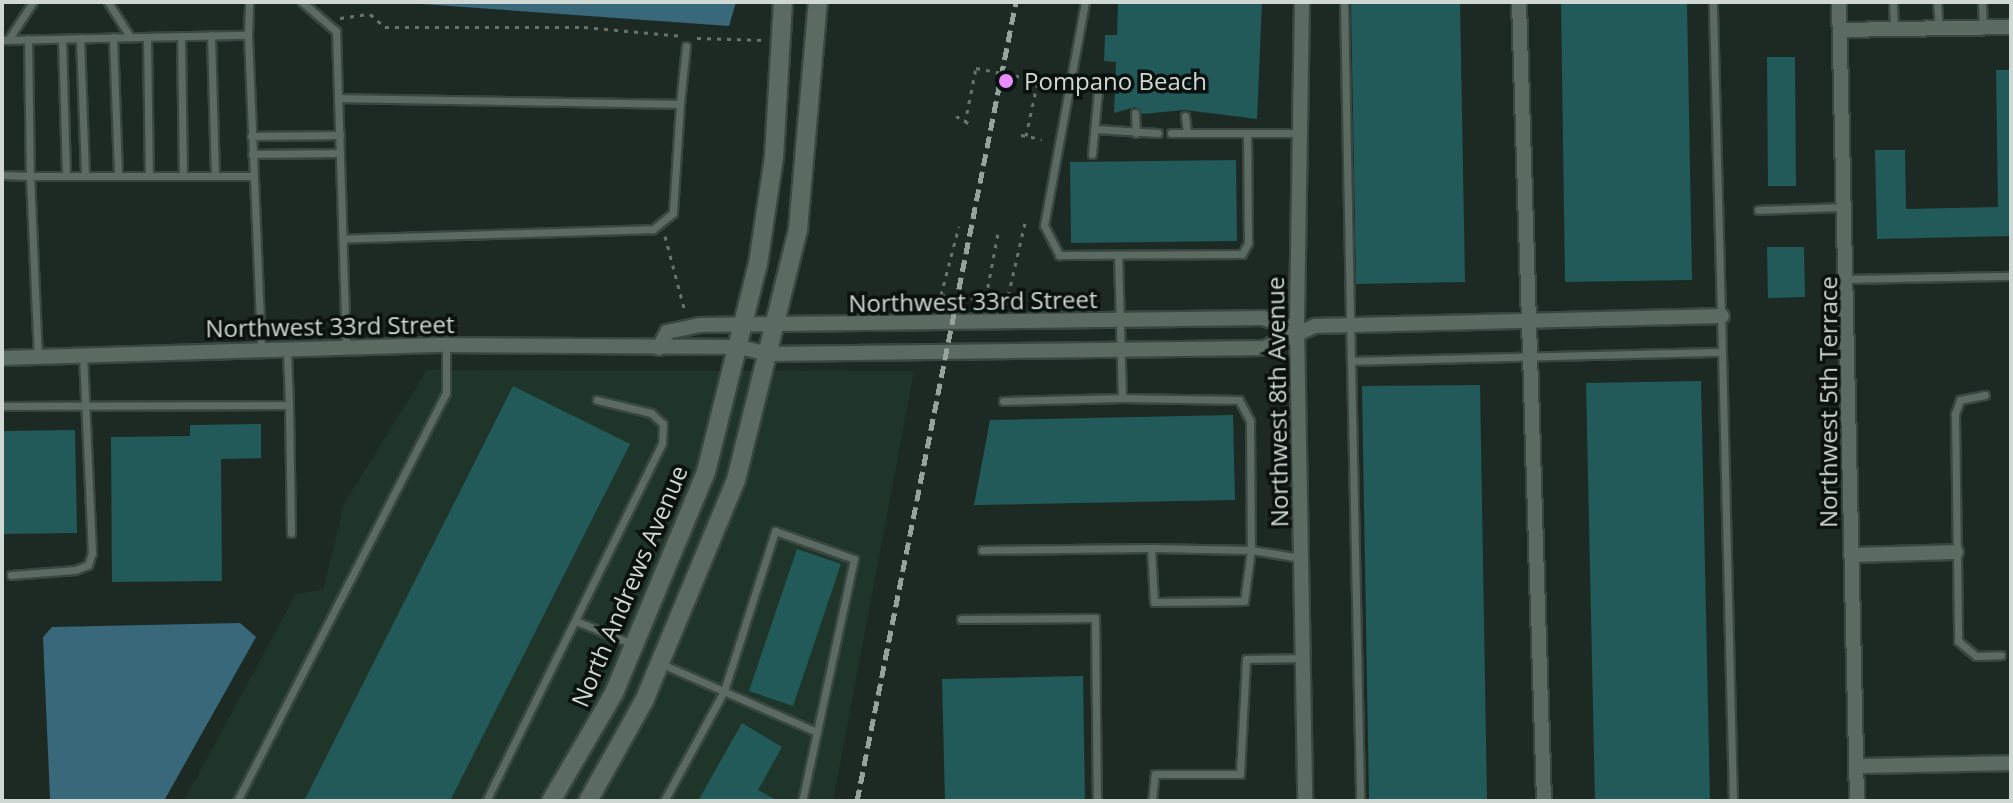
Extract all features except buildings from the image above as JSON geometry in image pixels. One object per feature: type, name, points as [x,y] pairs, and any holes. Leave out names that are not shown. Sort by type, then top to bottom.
[{"type":"street","name":"North Andrews Avenue","points":[[551,801],[635,645],[687,525],[739,347],[774,157],[783,2]]},
{"type":"street","points":[[588,801],[660,663],[736,480],[777,327],[808,158],[818,2]]},
{"type":"street","name":"Northwest 8th Avenue","points":[[1302,2],[1297,329],[1305,801]]},
{"type":"street","points":[[1519,2],[1544,801]]},
{"type":"street","name":"Northwest 5th Terrace","points":[[1839,2],[1850,279],[1851,555],[1857,801]]},
{"type":"street","points":[[1840,30],[2011,27]]},
{"type":"street","name":"Northwest 33rd Street","points":[[659,348],[667,332],[744,325],[777,327],[1263,318],[1297,329],[1529,317],[1722,316]]},
{"type":"street","name":"Northwest 33rd Street","points":[[2,358],[446,345],[739,347],[770,354],[1264,348],[1297,329]]},
{"type":"street","points":[[1851,555],[1956,552]]},
{"type":"street","points":[[1857,766],[2011,763]]},
{"type":"lane","points":[[5,40],[33,2]]},
{"type":"lane","points":[[108,2],[130,37]]},
{"type":"lane","points":[[249,2],[251,136],[261,350]]},
{"type":"lane","points":[[302,2],[336,31],[346,348]]},
{"type":"lane","points":[[1085,2],[1044,225],[1059,255],[1118,259],[1242,254],[1248,243],[1247,133]]},
{"type":"lane","points":[[1344,2],[1348,325],[1360,801]]},
{"type":"lane","points":[[1713,2],[1733,801]]},
{"type":"lane","points":[[1893,2],[1894,29]]},
{"type":"lane","points":[[1937,2],[1939,28]]},
{"type":"lane","points":[[1982,2],[1983,28]]},
{"type":"lane","points":[[211,35],[215,176]]},
{"type":"lane","points":[[5,40],[248,35]]},
{"type":"lane","points":[[181,36],[183,176]]},
{"type":"lane","points":[[113,37],[118,176]]},
{"type":"lane","points":[[147,37],[149,176]]},
{"type":"lane","points":[[80,38],[85,176]]},
{"type":"lane","points":[[28,39],[38,357]]},
{"type":"lane","points":[[62,39],[66,176]]},
{"type":"lane","points":[[343,239],[653,229],[673,213],[686,46]]},
{"type":"lane","points":[[1092,154],[1098,91]]},
{"type":"lane","points":[[338,98],[680,104]]},
{"type":"lane","points":[[1135,113],[1136,133]]},
{"type":"lane","points":[[1185,116],[1187,133]]},
{"type":"lane","points":[[1095,129],[1158,133]]},
{"type":"lane","points":[[1171,133],[1300,133]]},
{"type":"lane","points":[[251,136],[340,135]]},
{"type":"lane","points":[[252,154],[340,153]]},
{"type":"lane","points":[[2,175],[253,176]]},
{"type":"lane","points":[[1758,210],[1846,207]]},
{"type":"lane","points":[[1118,259],[1122,398]]},
{"type":"lane","points":[[1850,279],[2011,276]]},
{"type":"lane","points":[[237,801],[446,393],[446,345]]},
{"type":"lane","points":[[287,349],[291,533]]},
{"type":"lane","points":[[1351,361],[1722,352]]},
{"type":"lane","points":[[11,575],[88,565],[89,404],[83,355]]},
{"type":"lane","points":[[1985,395],[1957,405],[1956,552],[1960,647],[1976,656],[2001,655]]},
{"type":"lane","points":[[1003,401],[1228,396],[1245,406],[1251,550],[1244,601],[1154,602],[1151,548]]},
{"type":"lane","points":[[486,801],[662,443],[663,424],[651,413],[597,400]]},
{"type":"lane","points":[[2,406],[289,405]]},
{"type":"lane","points":[[664,801],[724,691],[775,531],[854,559],[802,801]]},
{"type":"lane","points":[[982,550],[1251,550],[1301,558]]},
{"type":"lane","points":[[961,619],[1095,618],[1097,801]]},
{"type":"lane","points":[[576,621],[635,645]]},
{"type":"lane","points":[[1152,801],[1155,774],[1240,774],[1242,665],[1246,659],[1303,657]]},
{"type":"lane","points":[[660,663],[817,732]]},
{"type":"path","points":[[337,21],[370,14],[385,27],[584,27],[698,38],[769,40]]},
{"type":"path","points":[[956,116],[967,124],[976,68],[1038,80],[1024,135],[1042,139]]},
{"type":"path","points":[[1005,309],[1025,223]]},
{"type":"path","points":[[941,295],[959,226]]},
{"type":"path","points":[[986,297],[998,233]]},
{"type":"path","points":[[665,236],[684,308]]},
{"type":"path","points":[[918,304],[941,295],[1007,301]]},
{"type":"shaded area","points":[[427,370],[914,371],[833,801],[184,801],[296,594],[323,590],[344,504]]},
{"type":"water","points":[[393,2],[736,2],[729,26]]},
{"type":"water","points":[[240,623],[256,637],[165,799],[50,799],[43,637],[52,627]]},
{"type":"railway","points":[[857,801],[1016,2]]},
{"type":"place","name":"Pompano Beach","points":[[1006,81]]}]
